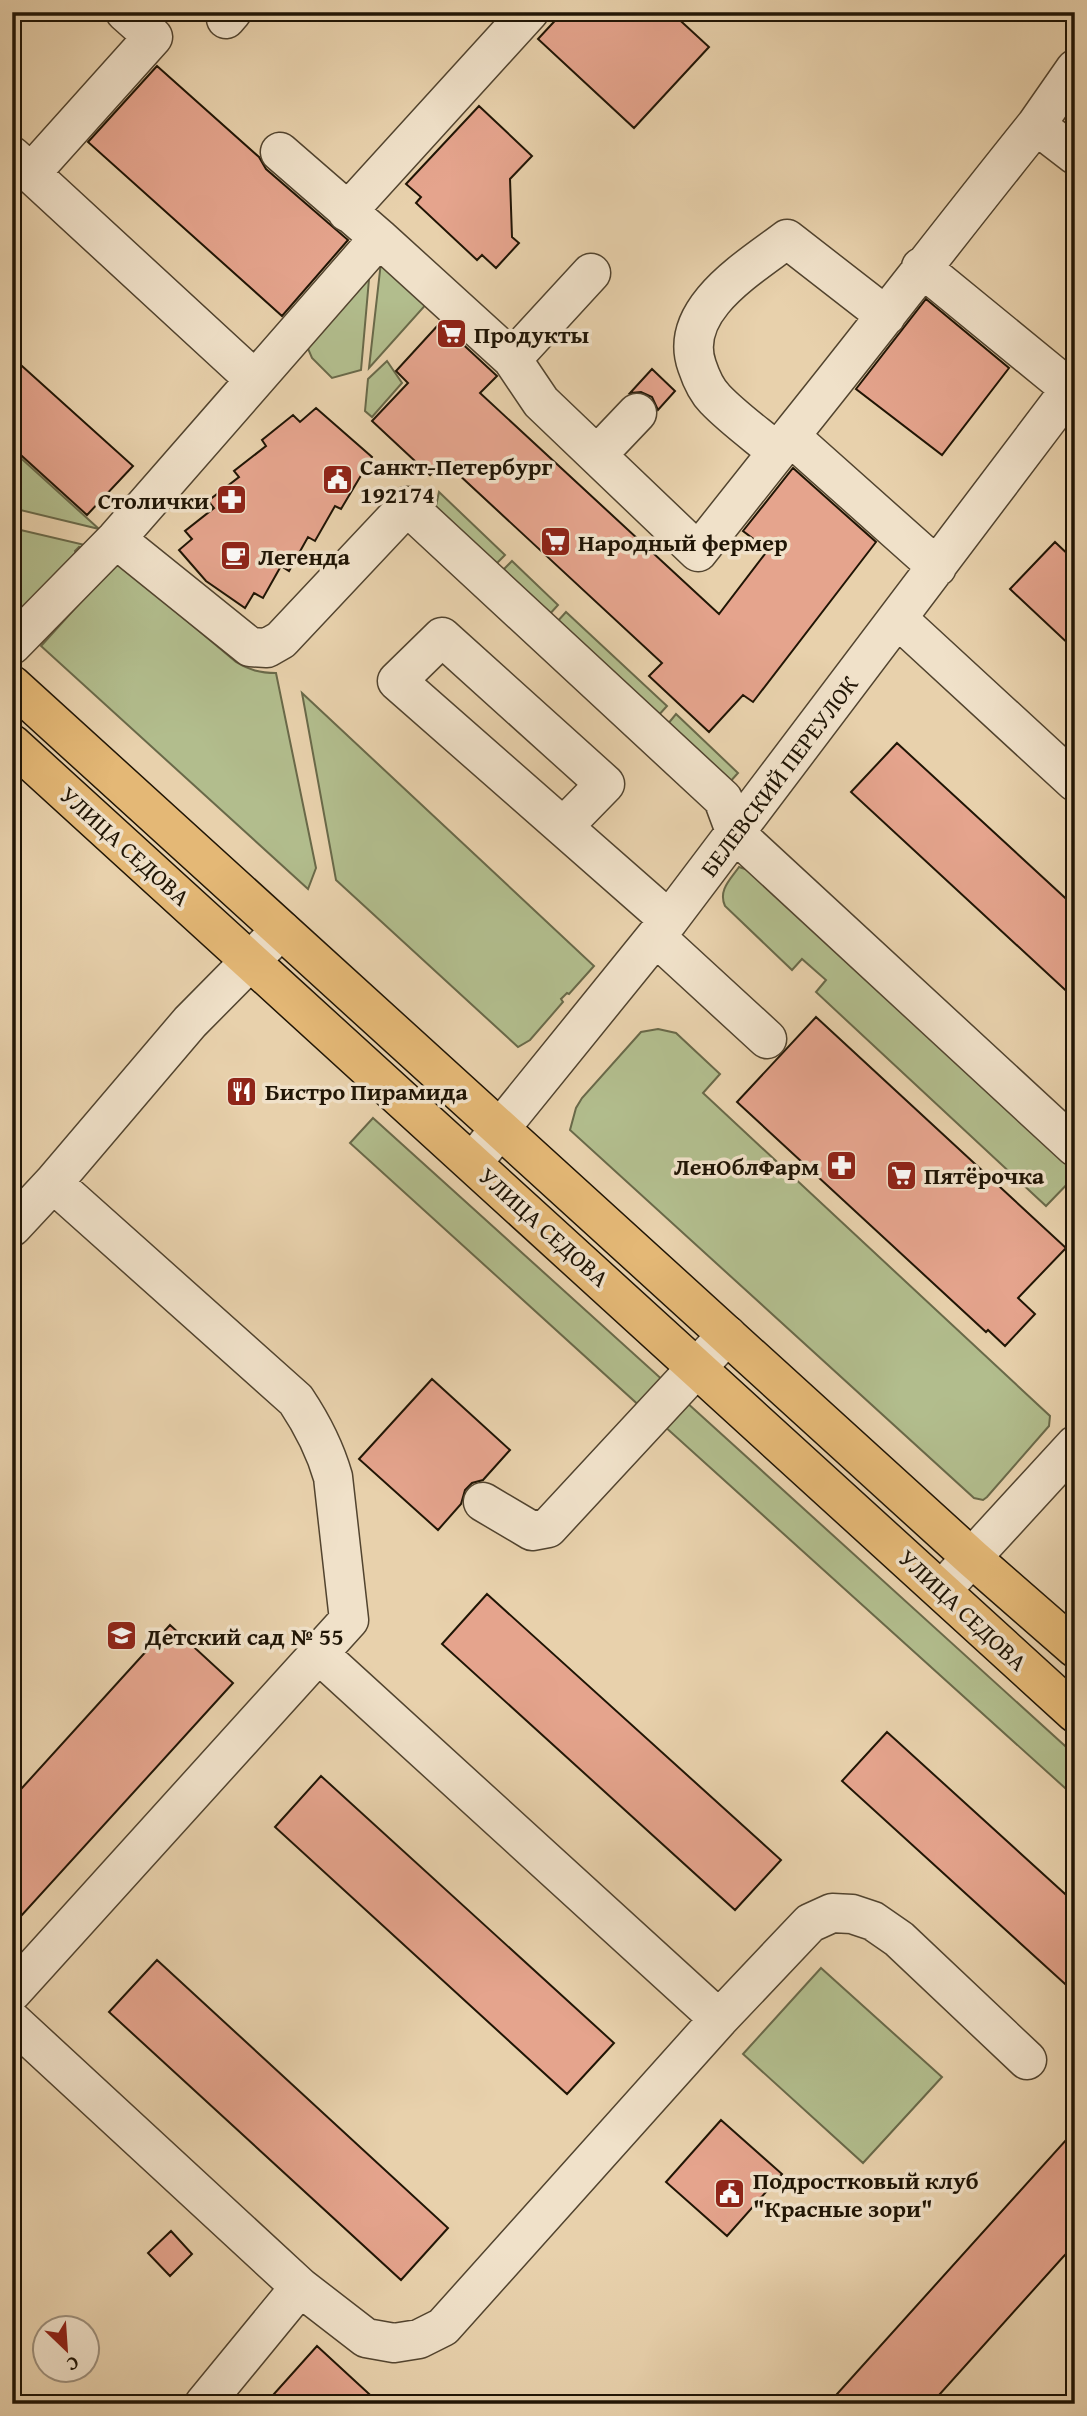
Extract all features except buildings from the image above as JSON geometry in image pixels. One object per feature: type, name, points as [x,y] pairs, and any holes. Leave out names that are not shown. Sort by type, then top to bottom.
[{"type":"main road","name":"УЛИЦА СЕДОВА","points":[[12,685],[972,1558],[1075,1648]]},
{"type":"main road","name":"УЛИЦА СЕДОВА","points":[[12,744],[1075,1713]]},
{"type":"street","points":[[125,12],[153,37],[22,165],[254,379]]},
{"type":"street","points":[[347,212],[529,12]]},
{"type":"street","points":[[280,152],[379,237],[512,359],[541,402],[698,552],[1036,125],[1075,69]]},
{"type":"street","points":[[1036,125],[1075,155]]},
{"type":"street","points":[[12,645],[116,539],[379,237]]},
{"type":"street","points":[[886,316],[787,239],[733,281],[706,307],[694,334],[694,358],[701,379],[714,398],[783,444],[937,567]]},
{"type":"street","points":[[921,267],[1072,386]]},
{"type":"street","points":[[512,359],[592,273]]},
{"type":"street","name":"БЕЛЕВСКИЙ ПЕРЕУЛОК","points":[[473,1162],[663,929],[1072,386]]},
{"type":"street","points":[[597,455],[637,412]]},
{"type":"street","points":[[116,539],[250,647],[267,648],[281,640],[407,506],[723,799],[736,834],[1075,1147]]},
{"type":"street","points":[[898,619],[1075,782]]},
{"type":"street","points":[[564,826],[605,784],[442,637],[397,681],[564,826],[767,1039]]},
{"type":"street","points":[[12,1227],[53,1183],[190,1022],[281,930]]},
{"type":"street","points":[[12,1992],[349,1620],[333,1477],[328,1458],[307,1416],[296,1400],[53,1183]]},
{"type":"street","points":[[483,1502],[532,1531],[548,1528],[727,1335]]},
{"type":"street","points":[[942,1590],[1075,1445]]},
{"type":"street","points":[[319,1654],[719,2019]]},
{"type":"street","points":[[12,2021],[300,2287],[366,2338],[394,2343],[419,2339],[443,2327],[719,2019],[810,1923],[832,1913],[852,1914],[873,1921],[899,1939],[1027,2060]]},
{"type":"street","points":[[204,2404],[300,2287]]},
{"type":"green space","points":[[381,262],[430,300],[369,368]]},
{"type":"green space","points":[[370,268],[361,370],[332,378],[312,358],[306,344]]},
{"type":"green space","points":[[387,361],[402,383],[372,417],[365,411],[368,379]]},
{"type":"green space","points":[[12,450],[99,529],[12,508]]},
{"type":"green space","points":[[439,492],[505,555],[495,565],[438,513],[436,506]]},
{"type":"green space","points":[[12,528],[85,545],[75,551],[76,554],[12,619]]},
{"type":"green space","points":[[512,561],[558,605],[548,616],[501,572]]},
{"type":"green space","points":[[117,562],[236,662],[255,670],[276,673],[316,868],[308,889],[41,646]]},
{"type":"green space","points":[[566,612],[667,706],[657,717],[556,623]]},
{"type":"green space","points":[[302,693],[594,966],[569,994],[561,999],[563,1002],[530,1040],[518,1047],[336,880]]},
{"type":"green space","points":[[676,714],[738,773],[729,783],[667,725]]},
{"type":"green space","points":[[739,867],[761,878],[1075,1167],[1075,1176],[1046,1206],[816,992],[826,980],[802,959],[792,970],[725,906],[724,890]]},
{"type":"green space","points":[[658,1029],[676,1033],[720,1074],[703,1093],[1050,1416],[1049,1426],[983,1500],[974,1498],[570,1130],[576,1108],[582,1098],[641,1032]]},
{"type":"green space","points":[[373,1118],[666,1383],[643,1409],[350,1143]]},
{"type":"green space","points":[[685,1401],[1075,1755],[1075,1797],[663,1425]]},
{"type":"green space","points":[[821,1968],[942,2077],[863,2163],[743,2054]]},
{"type":"place","name":"Продукты","points":[[451,334]]},
{"type":"place","name":"Санкт-Петербург 192174","points":[[337,480]]},
{"type":"place","name":"Столички","points":[[232,500]]},
{"type":"place","name":"Народный фермер","points":[[555,542]]},
{"type":"place","name":"Легенда","points":[[235,556]]},
{"type":"place","name":"Бистро Пирамида","points":[[242,1091]]},
{"type":"place","name":"ЛенОблФарм","points":[[842,1166]]},
{"type":"place","name":"Пятёрочка","points":[[901,1175]]},
{"type":"place","name":"Детский сад № 55","points":[[122,1636]]},
{"type":"place","name":"Подростковый клуб \"Красные зори\"","points":[[730,2194]]}]
